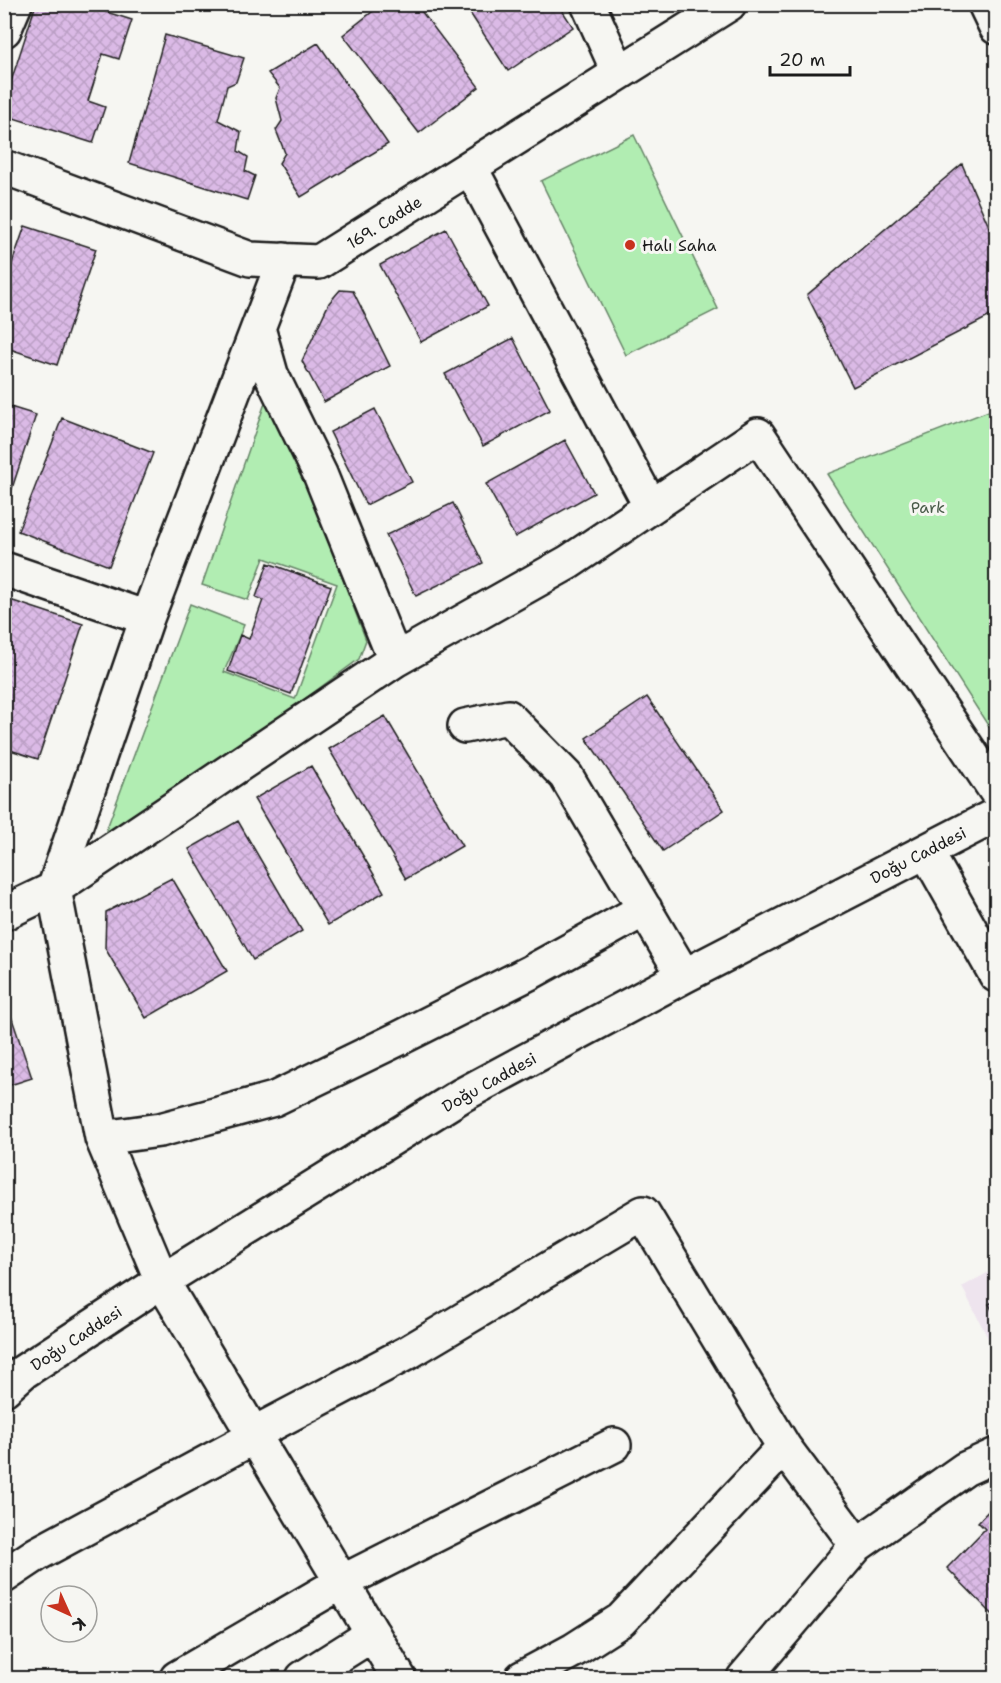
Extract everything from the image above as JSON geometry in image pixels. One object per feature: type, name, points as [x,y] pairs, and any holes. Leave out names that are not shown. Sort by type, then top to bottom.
[{"type":"street","points":[[4,30],[15,4]]},
{"type":"street","points":[[588,4],[619,73]]},
{"type":"street","name":"169. Cadde","points":[[4,167],[250,259],[319,262],[729,4]]},
{"type":"street","points":[[985,4],[996,27]]},
{"type":"street","points":[[470,167],[651,507]]},
{"type":"street","points":[[284,260],[147,618],[54,889],[102,1138],[162,1281],[399,1678]]},
{"type":"street","points":[[258,328],[271,374],[320,474],[395,660]]},
{"type":"street","points":[[4,913],[54,889],[395,660],[569,562],[758,435],[996,791]]},
{"type":"street","points":[[4,569],[147,618]]},
{"type":"street","points":[[465,726],[508,717],[566,776],[684,976]]},
{"type":"street","name":"Doğu Caddesi","points":[[11,1379],[162,1281],[462,1095],[684,976],[996,815]]},
{"type":"street","points":[[926,851],[996,975]]},
{"type":"street","points":[[102,1138],[159,1130],[274,1099],[520,977],[645,909]]},
{"type":"street","points":[[4,1576],[37,1554],[407,1353],[643,1213],[784,1448],[856,1545]]},
{"type":"street","points":[[177,1678],[342,1582],[615,1445]]},
{"type":"street","points":[[522,1678],[574,1650],[621,1620],[784,1448]]},
{"type":"street","points":[[744,1678],[856,1545],[965,1469],[996,1455]]},
{"type":"street","points":[[303,1678],[373,1634]]},
{"type":"shaded area","points":[[996,1268],[996,1354],[962,1287]]},
{"type":"green space","name":"Halı Saha","points":[[634,135],[718,309],[626,355],[541,181]]},
{"type":"green space","points":[[275,402],[366,640],[359,659],[110,842],[104,836],[190,604],[244,625],[224,672],[295,699],[337,584],[264,558],[248,600],[202,585],[265,403]]},
{"type":"green space","name":"Park","points":[[996,408],[996,738],[827,474]]},
{"type":"building","points":[[36,4],[81,4],[132,20],[119,59],[103,54],[88,101],[105,107],[93,143],[4,115],[4,103]]},
{"type":"building","points":[[382,4],[416,4],[479,87],[419,133],[343,35]]},
{"type":"building","points":[[464,4],[558,4],[573,27],[508,71]]},
{"type":"building","points":[[165,35],[244,58],[236,82],[227,86],[218,120],[241,132],[238,151],[248,157],[245,171],[255,176],[247,200],[129,163]]},
{"type":"building","points":[[318,43],[388,144],[301,197],[279,163],[285,153],[276,130],[282,121],[276,98],[280,88],[268,73]]},
{"type":"building","points":[[962,164],[996,243],[996,313],[853,387],[807,295]]},
{"type":"building","points":[[25,226],[96,249],[57,365],[4,347],[4,286]]},
{"type":"building","points":[[446,229],[488,306],[421,342],[380,265]]},
{"type":"building","points":[[340,290],[353,291],[390,366],[324,402],[302,361],[329,303]]},
{"type":"building","points":[[513,338],[550,410],[483,446],[445,374]]},
{"type":"building","points":[[4,405],[36,415],[4,513]]},
{"type":"building","points":[[375,409],[412,482],[366,505],[330,432]]},
{"type":"building","points":[[62,418],[153,453],[109,566],[18,531]]},
{"type":"building","points":[[565,440],[594,493],[515,537],[486,484]]},
{"type":"building","points":[[453,503],[483,563],[416,596],[386,535]]},
{"type":"building","points":[[268,563],[331,586],[291,694],[228,671],[240,635],[249,639],[263,600],[256,597]]},
{"type":"building","points":[[4,598],[83,624],[38,759],[4,748]]},
{"type":"building","points":[[647,697],[724,810],[663,851],[586,738]]},
{"type":"building","points":[[385,716],[462,846],[406,879],[329,749]]},
{"type":"building","points":[[311,766],[384,892],[328,925],[254,799]]},
{"type":"building","points":[[238,821],[302,931],[253,960],[189,849]]},
{"type":"building","points":[[172,878],[227,971],[146,1018],[105,948],[106,912]]},
{"type":"building","points":[[4,995],[32,1078],[4,1087]]},
{"type":"building","points":[[996,1300],[996,1318],[989,1304]]},
{"type":"building","points":[[996,1503],[996,1618],[947,1568],[985,1529],[978,1522]]},
{"type":"place","name":"Halı Saha","points":[[630,245]]}]
